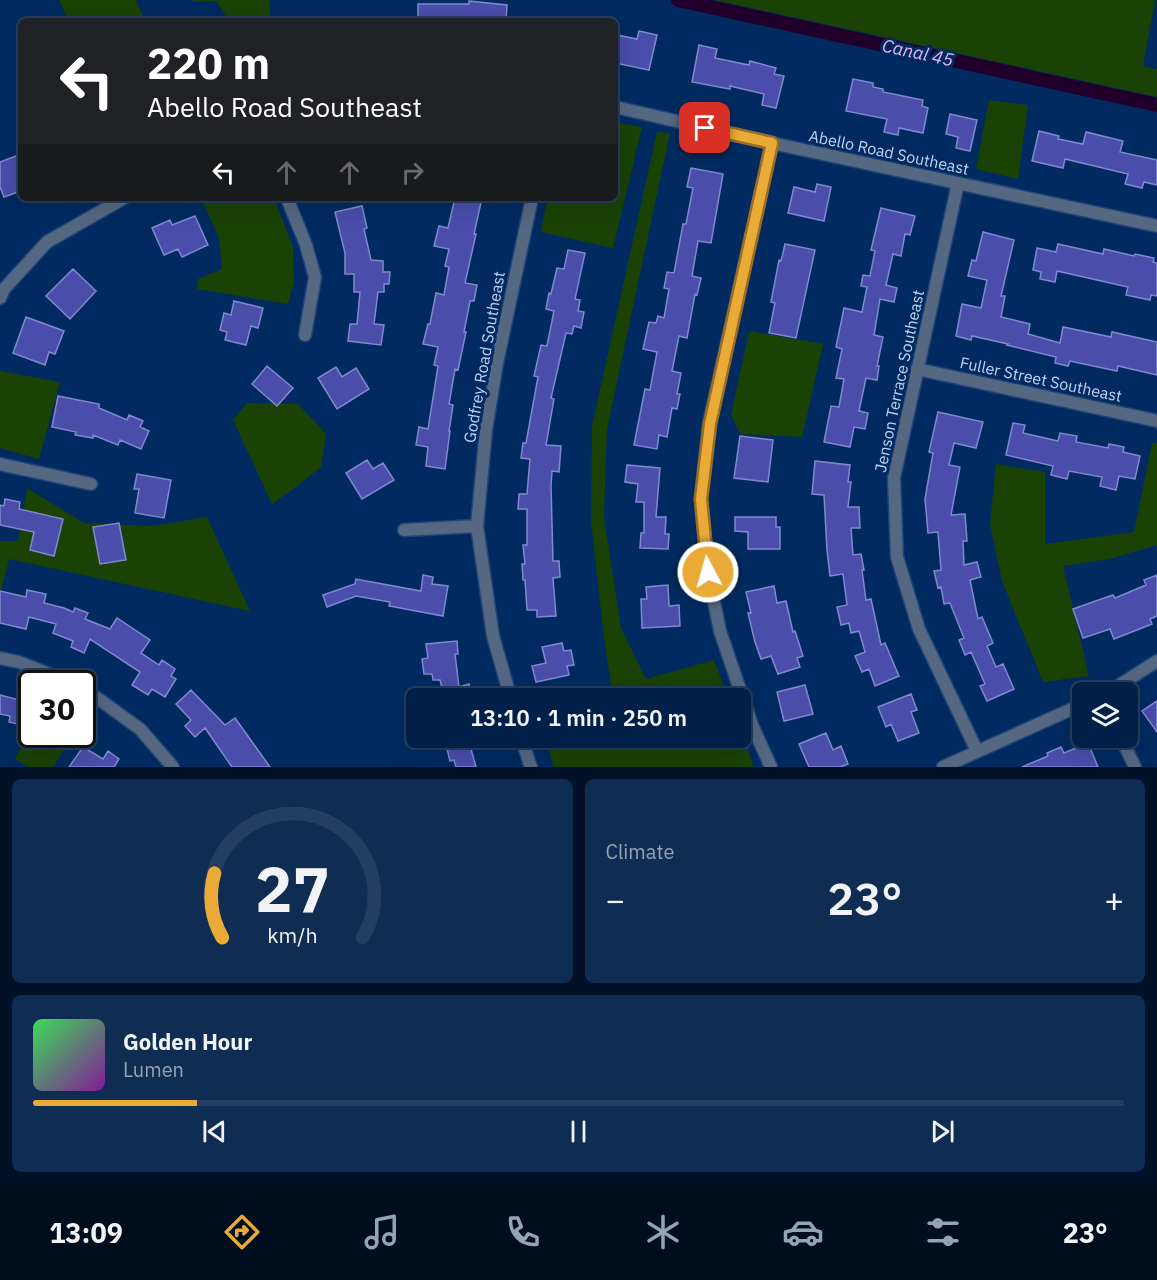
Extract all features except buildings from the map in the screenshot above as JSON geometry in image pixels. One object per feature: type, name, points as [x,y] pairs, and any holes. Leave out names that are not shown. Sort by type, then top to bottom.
[{"type":"street","name":"Abello Road Southeast","points":[[618,108],[1157,226]]},
{"type":"street","points":[[771,767],[752,725],[720,631],[708,572],[701,499],[710,424],[772,143]]},
{"type":"street","name":"Jenson Terrace Southeast","points":[[958,183],[894,478],[897,557],[919,629],[977,751]]},
{"type":"street","points":[[0,298],[4,289],[47,242],[119,201]]},
{"type":"street","points":[[288,201],[306,245],[315,277],[305,335]]},
{"type":"street","name":"Godfrey Road Southeast","points":[[508,688],[493,636],[477,526],[486,430],[495,374],[531,201]]},
{"type":"street","name":"Fuller Street Southeast","points":[[918,369],[1157,421]]},
{"type":"street","points":[[0,464],[91,484]]},
{"type":"street","points":[[404,531],[477,526]]},
{"type":"street","points":[[0,658],[39,670]]},
{"type":"street","points":[[1124,682],[1157,661]]},
{"type":"street","points":[[96,697],[140,729],[173,767]]},
{"type":"street","points":[[943,767],[1072,709]]},
{"type":"street","points":[[524,748],[531,767]]},
{"type":"street","points":[[1126,748],[1135,767]]},
{"type":"green space","points":[[59,0],[136,0],[144,18],[68,18]]},
{"type":"green space","points":[[193,0],[269,0],[271,18],[227,18],[216,1],[193,2]]},
{"type":"green space","points":[[715,0],[1155,0],[1143,66],[1157,69],[1157,97]]},
{"type":"green space","points":[[989,100],[1028,105],[1018,179],[976,169]]},
{"type":"green space","points":[[618,123],[642,127],[613,248],[541,232],[546,201],[618,201]]},
{"type":"green space","points":[[657,132],[670,133],[607,429],[604,517],[621,628],[646,679],[714,660],[725,688],[601,688],[611,685],[591,521],[592,426]]},
{"type":"green space","points":[[202,201],[275,201],[293,247],[294,281],[288,304],[197,289],[198,279],[222,269],[219,238]]},
{"type":"green space","points":[[749,331],[823,344],[802,437],[740,434],[731,415]]},
{"type":"green space","points":[[0,371],[60,382],[39,459],[0,448]]},
{"type":"green space","points":[[247,403],[298,404],[326,434],[321,467],[272,504],[233,420]]},
{"type":"green space","points":[[1152,443],[1157,443],[1157,545],[1110,559],[1063,566],[1089,676],[1043,682],[1002,581],[990,524],[996,464],[1045,472],[1045,544],[1134,532]]},
{"type":"green space","points":[[27,488],[84,523],[153,526],[207,517],[250,611],[9,559],[0,595],[0,541],[18,541]]},
{"type":"green space","points":[[20,748],[65,748],[53,767],[28,767],[15,759]]},
{"type":"green space","points":[[547,748],[747,748],[754,767],[554,767]]},
{"type":"waterway","name":"Canal 45","points":[[678,0],[1157,105]]},
{"type":"route","points":[[705,128],[772,143],[710,424],[701,499],[708,572]]}]
